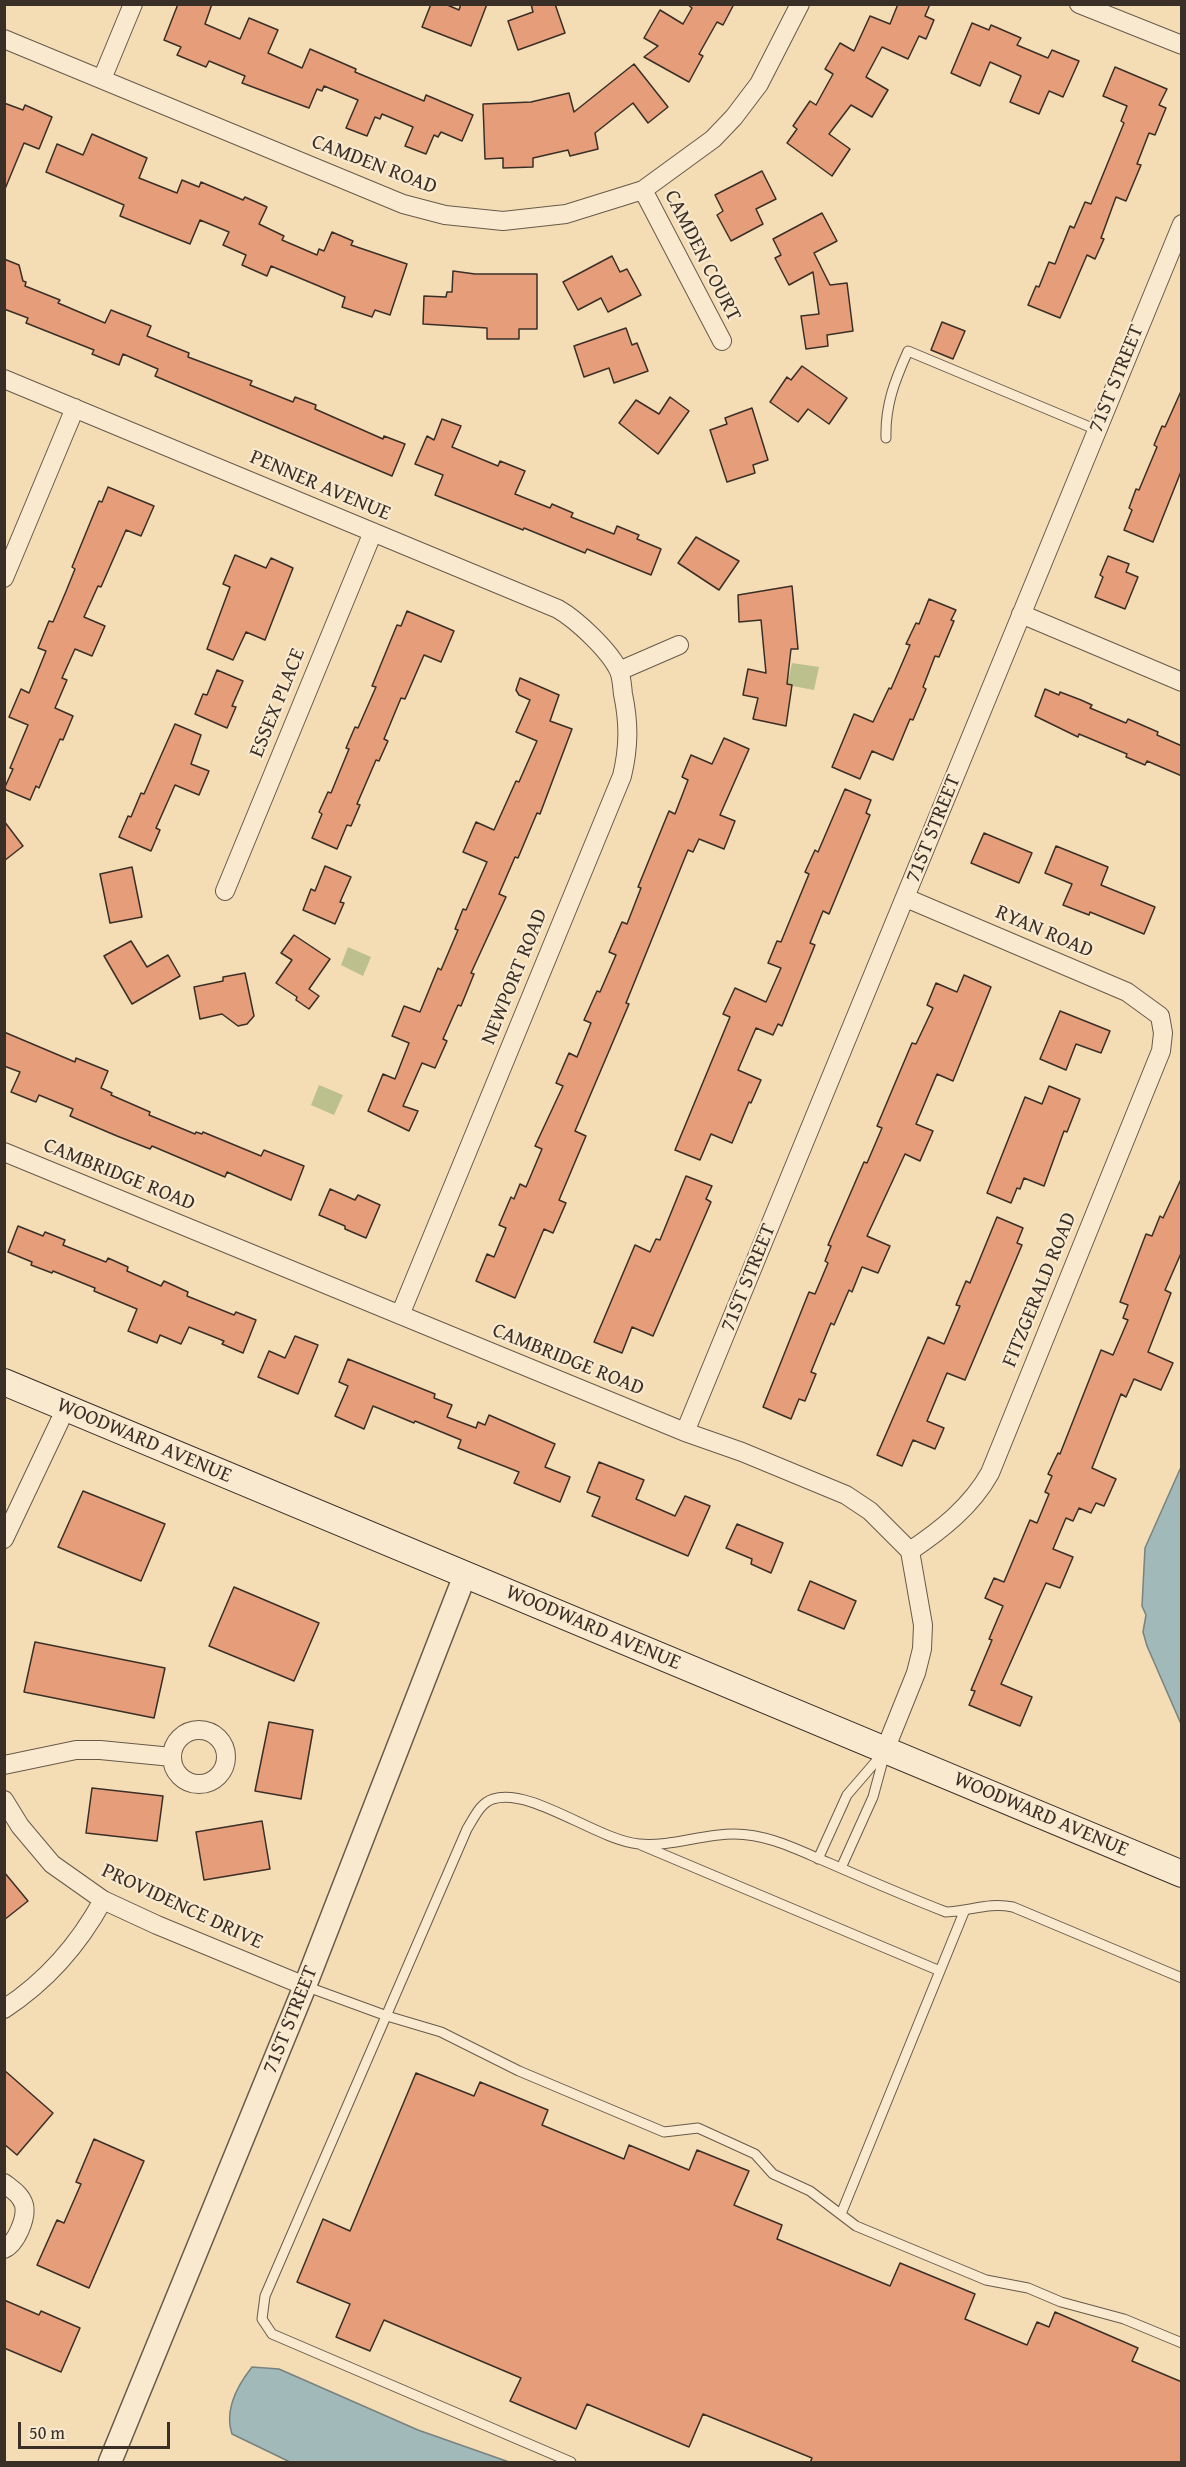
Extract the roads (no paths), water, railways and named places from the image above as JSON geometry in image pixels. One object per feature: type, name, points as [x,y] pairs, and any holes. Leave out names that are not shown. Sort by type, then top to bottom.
[{"type":"main road","name":"WOODWARD AVENUE","points":[[4,1382],[1182,1874]]},
{"type":"street","points":[[102,79],[133,4]]},
{"type":"street","name":"CAMDEN ROAD","points":[[4,39],[403,204],[445,215],[503,221],[566,214],[644,190],[713,139],[734,117],[759,84],[800,4]]},
{"type":"street","points":[[1079,4],[1182,45]]},
{"type":"street","name":"CAMDEN COURT","points":[[644,190],[722,341]]},
{"type":"street","name":"71ST STREET","points":[[685,1432],[1182,224]]},
{"type":"street","name":"PENNER AVENUE","points":[[4,379],[558,609],[580,625],[605,654]]},
{"type":"street","points":[[4,578],[75,408]]},
{"type":"street","name":"ESSEX PLACE","points":[[225,891],[373,532]]},
{"type":"street","points":[[1021,614],[1182,682]]},
{"type":"street","points":[[619,671],[679,645]]},
{"type":"street","name":"NEWPORT ROAD","points":[[400,1315],[622,776],[629,740],[628,722],[619,671],[605,654]]},
{"type":"street","name":"RYAN ROAD","points":[[906,898],[1127,992],[1160,1016]]},
{"type":"street","name":"FITZGERALD ROAD","points":[[909,1551],[934,1534],[973,1499],[990,1473],[1161,1051],[1160,1016]]},
{"type":"street","name":"CAMBRIDGE ROAD","points":[[4,1152],[685,1432],[742,1452],[846,1494],[870,1511],[909,1551]]},
{"type":"street","points":[[4,1539],[66,1408]]},
{"type":"street","points":[[885,1750],[916,1673],[922,1649],[923,1625],[909,1551]]},
{"type":"street","name":"71ST STREET","points":[[110,2463],[305,1986],[465,1575]]},
{"type":"street","points":[[4,1765],[76,1750],[172,1757]]},
{"type":"street","name":"PROVIDENCE DRIVE","points":[[4,1800],[20,1826],[52,1864],[103,1900],[157,1925],[305,1986]]},
{"type":"street","points":[[4,2008],[28,1993],[51,1972],[87,1930],[103,1900]]},
{"type":"street","points":[[4,2183],[19,2194],[25,2208],[20,2228],[10,2247],[4,2249]]},
{"type":"lane","points":[[885,438],[885,416],[891,389],[908,351],[1096,430]]},
{"type":"lane","points":[[818,1859],[847,1795],[885,1750]]},
{"type":"lane","points":[[840,1868],[873,1797],[885,1750]]},
{"type":"lane","points":[[571,2463],[272,2334],[262,2319],[264,2296],[467,1829],[479,1809],[492,1799],[509,1797],[530,1802],[612,1838],[639,1844],[940,1971]]},
{"type":"lane","points":[[639,1844],[674,1843],[734,1834],[769,1838],[946,1912],[964,1912],[983,1905],[996,1904],[1013,1907],[1182,1978]]},
{"type":"lane","points":[[841,2214],[964,1912]]},
{"type":"lane","points":[[305,1986],[387,2016],[441,2032],[519,2072],[664,2132],[698,2128],[755,2154],[773,2174],[810,2191],[856,2226],[986,2280],[1028,2288],[1061,2302],[1124,2319],[1182,2343]]},
{"type":"water","points":[[1181,1467],[1181,1724],[1147,1646],[1143,1632],[1146,1615],[1142,1606],[1145,1548]]},
{"type":"water","points":[[252,2367],[279,2369],[418,2430],[509,2462],[290,2462],[232,2434],[230,2416],[233,2399],[241,2382]]}]
